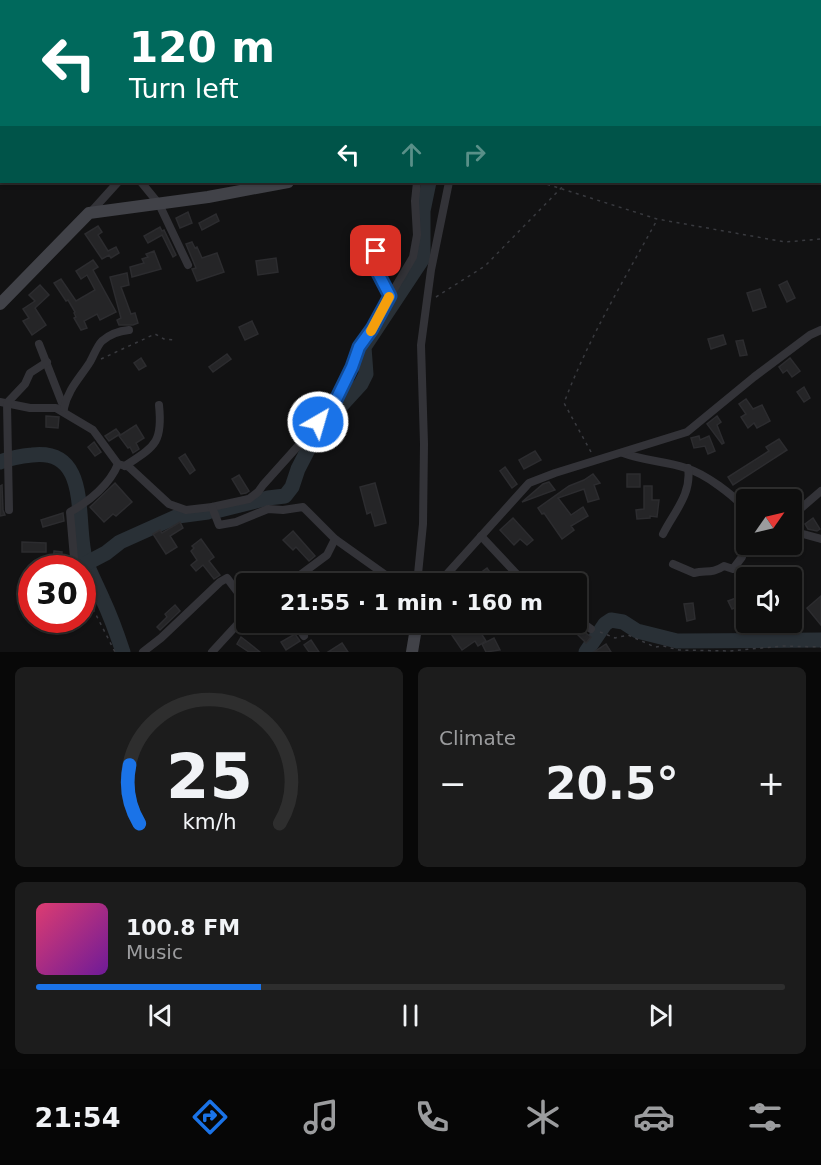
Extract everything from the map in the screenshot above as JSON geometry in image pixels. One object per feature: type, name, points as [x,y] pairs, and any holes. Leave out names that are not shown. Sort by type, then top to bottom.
[{"type":"street","points":[[0,304],[117,183]]},
{"type":"street","points":[[142,183],[159,204],[188,265]]},
{"type":"street","points":[[90,213],[208,197],[283,183]]},
{"type":"street","points":[[4,403],[30,408],[56,408],[65,411],[93,430],[121,465],[135,473],[169,504],[186,510],[249,499],[258,492],[332,408],[359,347],[372,329],[413,257],[417,235],[415,201],[417,183]]},
{"type":"street","points":[[418,573],[423,524],[421,345],[449,183]]},
{"type":"street","points":[[65,411],[69,391],[86,369],[100,343],[117,331],[129,330]]},
{"type":"street","points":[[448,573],[529,483],[687,432],[754,377],[810,335],[821,330]]},
{"type":"street","points":[[39,344],[65,411]]},
{"type":"street","points":[[4,403],[25,384],[30,373],[47,362]]},
{"type":"street","points":[[4,403],[9,454],[9,510]]},
{"type":"street","points":[[74,555],[70,512],[84,504],[121,465],[156,443],[160,431],[159,405]]},
{"type":"street","points":[[622,453],[640,460],[659,461],[688,468],[736,499]]},
{"type":"street","points":[[663,534],[684,501],[690,481],[688,468]]},
{"type":"street","points":[[802,507],[821,491]]},
{"type":"street","points":[[212,507],[219,525],[236,522],[268,509],[283,510],[303,507],[335,539],[383,573]]},
{"type":"street","points":[[802,534],[821,539]]},
{"type":"street","points":[[480,536],[515,573]]},
{"type":"street","points":[[303,573],[327,555],[335,539]]},
{"type":"street","points":[[673,564],[694,573],[715,572],[724,566],[733,569],[742,555]]},
{"type":"street","points":[[143,652],[162,638],[220,582],[227,578],[236,590]]},
{"type":"street","points":[[212,652],[236,626]]},
{"type":"street","points":[[587,626],[591,629]]},
{"type":"street","points":[[412,652],[415,633]]},
{"type":"lane","points":[[376,251],[378,273],[390,296]]},
{"type":"path","points":[[543,183],[657,219],[785,242],[821,238]]},
{"type":"path","points":[[427,303],[485,266],[566,183]]},
{"type":"path","points":[[596,461],[564,403],[587,349],[657,219]]},
{"type":"path","points":[[94,364],[102,358],[155,334],[164,339],[174,340]]},
{"type":"path","points":[[96,615],[115,652]]},
{"type":"path","points":[[591,629],[615,638],[628,635],[655,647],[663,646],[679,650],[730,651],[783,646],[821,646]]},
{"type":"building","points":[[188,212],[192,223],[180,228],[176,218]]},
{"type":"building","points":[[216,214],[219,221],[202,230],[199,223]]},
{"type":"building","points":[[98,226],[102,232],[98,235],[108,251],[116,247],[119,253],[111,258],[109,255],[102,259],[85,234]]},
{"type":"building","points":[[160,227],[162,231],[164,230],[176,255],[173,257],[162,235],[148,243],[144,236]]},
{"type":"building","points":[[192,242],[202,258],[217,253],[224,272],[197,281],[192,269],[196,268],[186,244]]},
{"type":"building","points":[[154,251],[161,269],[132,277],[130,267],[144,263],[142,259],[148,257],[146,254]]},
{"type":"building","points":[[276,258],[278,272],[258,275],[256,261]]},
{"type":"building","points":[[93,260],[98,267],[93,270],[116,312],[100,320],[97,314],[84,321],[87,328],[81,330],[74,318],[76,317],[75,312],[54,283],[61,279],[76,301],[95,290],[87,275],[81,279],[76,271]]},
{"type":"building","points":[[127,273],[129,285],[121,287],[131,314],[135,313],[138,323],[119,325],[117,320],[121,318],[110,277]]},
{"type":"building","points":[[787,281],[795,298],[787,302],[779,285]]},
{"type":"building","points":[[40,285],[49,295],[35,308],[46,325],[32,335],[23,321],[29,318],[23,309],[35,301],[29,295]]},
{"type":"building","points":[[760,289],[766,307],[753,311],[747,293]]},
{"type":"building","points":[[252,321],[258,334],[245,340],[239,327]]},
{"type":"building","points":[[723,335],[726,344],[711,349],[708,339]]},
{"type":"building","points":[[743,340],[747,355],[740,356],[736,341]]},
{"type":"building","points":[[227,354],[231,359],[213,372],[209,367]]},
{"type":"building","points":[[141,358],[146,366],[139,370],[134,363]]},
{"type":"building","points":[[790,358],[800,371],[792,377],[787,370],[783,373],[779,367]]},
{"type":"building","points":[[804,387],[810,398],[804,402],[797,392]]},
{"type":"building","points":[[746,399],[753,409],[762,405],[770,421],[757,428],[754,423],[748,428],[741,417],[746,414],[739,404]]},
{"type":"building","points":[[46,416],[59,417],[58,428],[46,427]]},
{"type":"building","points":[[717,416],[721,422],[717,425],[724,443],[722,444],[707,424]]},
{"type":"building","points":[[136,425],[144,438],[136,443],[139,449],[133,453],[119,436]]},
{"type":"building","points":[[116,429],[120,434],[109,441],[105,436]]},
{"type":"building","points":[[699,436],[700,440],[709,436],[715,451],[708,454],[705,446],[694,448],[691,438]]},
{"type":"building","points":[[779,439],[787,450],[733,485],[728,477],[769,451],[766,447]]},
{"type":"building","points":[[94,442],[101,452],[95,456],[88,447]]},
{"type":"building","points":[[535,451],[541,460],[524,469],[519,460]]},
{"type":"building","points":[[185,454],[195,470],[190,474],[179,458]]},
{"type":"building","points":[[505,467],[517,484],[512,488],[500,471]]},
{"type":"building","points":[[593,474],[600,483],[594,485],[599,499],[588,502],[584,489],[558,498],[571,515],[583,507],[588,516],[571,526],[574,530],[562,539],[538,508],[569,486]]},
{"type":"building","points":[[627,474],[640,474],[640,487],[627,487]]},
{"type":"building","points":[[239,475],[249,491],[246,493],[241,494],[232,479]]},
{"type":"building","points":[[549,482],[555,490],[522,502],[543,484]]},
{"type":"building","points":[[115,483],[132,502],[116,516],[113,514],[104,522],[90,507]]},
{"type":"building","points":[[375,483],[386,523],[375,526],[371,512],[367,514],[360,487]]},
{"type":"building","points":[[2,485],[5,515],[0,516],[0,486]]},
{"type":"building","points":[[644,486],[652,486],[652,500],[659,500],[657,517],[637,519],[636,510],[644,509]]},
{"type":"building","points":[[63,513],[64,521],[43,527],[41,520]]},
{"type":"building","points":[[513,518],[533,540],[527,545],[520,539],[514,545],[500,530]]},
{"type":"building","points":[[813,518],[820,529],[817,531],[808,529],[805,524]]},
{"type":"building","points":[[180,522],[183,528],[170,536],[177,547],[166,554],[153,534],[160,530],[162,533]]},
{"type":"building","points":[[293,531],[315,556],[309,561],[296,547],[293,550],[283,540]]},
{"type":"building","points":[[201,539],[214,557],[209,561],[220,575],[214,579],[203,565],[196,571],[191,565],[197,560],[191,551],[194,548],[192,546]]},
{"type":"building","points":[[22,542],[46,543],[46,552],[22,552]]},
{"type":"building","points":[[54,551],[62,552],[62,555],[54,555]]},
{"type":"building","points":[[487,568],[490,573],[480,573]]},
{"type":"building","points":[[821,596],[821,625],[807,608]]},
{"type":"building","points":[[736,598],[736,607],[732,609],[728,601]]},
{"type":"building","points":[[693,603],[695,619],[687,621],[684,604]]},
{"type":"building","points":[[175,605],[180,611],[160,630],[157,627],[167,617],[165,614]]},
{"type":"building","points":[[450,633],[481,633],[486,641],[478,646],[475,641],[462,650]]},
{"type":"building","points":[[576,633],[586,633],[591,637],[586,643]]},
{"type":"building","points":[[295,634],[300,641],[286,650],[281,642]]},
{"type":"building","points":[[241,637],[260,652],[249,652],[237,644]]},
{"type":"building","points":[[494,638],[500,650],[486,652],[482,644]]},
{"type":"building","points":[[311,640],[319,652],[309,652],[304,645]]},
{"type":"building","points":[[342,643],[348,652],[328,652]]},
{"type":"building","points":[[606,644],[611,652],[594,652]]},
{"type":"waterway","points":[[216,511],[285,496],[292,487],[298,469],[317,432],[361,384],[366,374],[364,347],[423,258],[423,211],[429,183]]},
{"type":"waterway","points":[[0,462],[28,455],[51,456],[64,463],[73,476],[80,510],[86,562],[109,613],[123,652]]},
{"type":"waterway","points":[[96,558],[120,542],[178,516],[208,512]]},
{"type":"waterway","points":[[586,652],[605,624],[611,620],[623,622],[637,631],[677,641],[821,640]]},
{"type":"slow traffic","points":[[371,331],[389,297]]},
{"type":"route","points":[[318,422],[332,408],[359,347],[390,296],[378,273],[376,251]]}]
